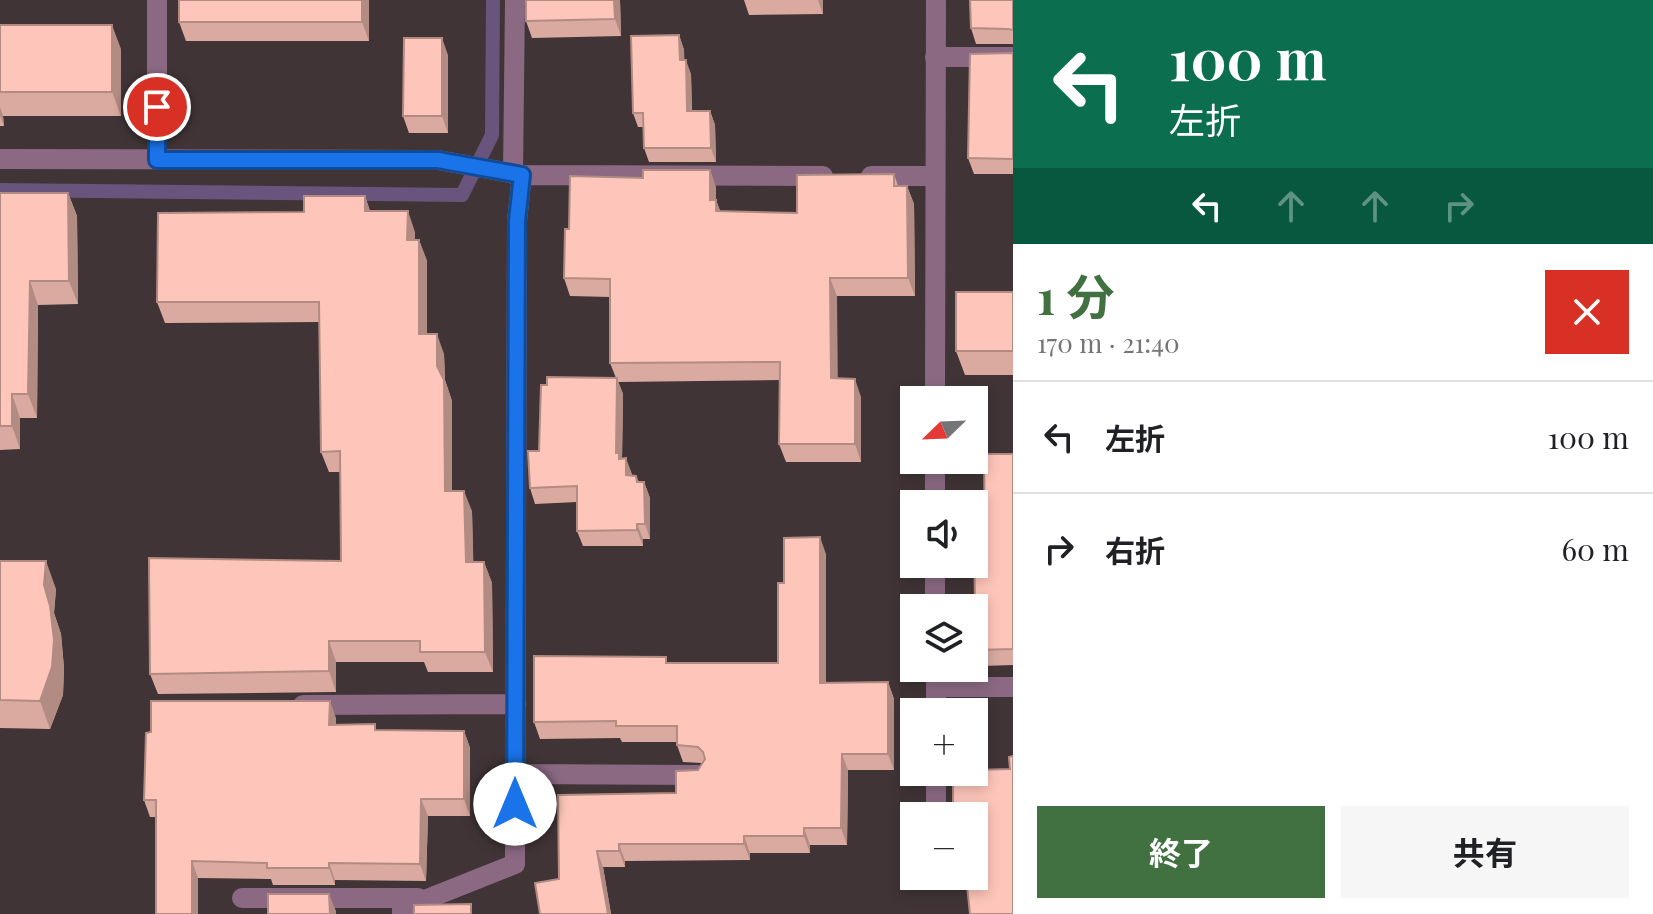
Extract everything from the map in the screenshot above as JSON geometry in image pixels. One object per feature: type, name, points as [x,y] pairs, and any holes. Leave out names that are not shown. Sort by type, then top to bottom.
[{"type":"street","points":[[157,0],[157,160]]},
{"type":"street","points":[[402,914],[402,909],[515,864],[515,0]]},
{"type":"street","points":[[935,386],[936,0]]},
{"type":"street","points":[[935,57],[1013,57]]},
{"type":"street","points":[[0,159],[446,162],[514,174],[935,176]]},
{"type":"street","points":[[970,682],[1013,687]]},
{"type":"street","points":[[286,705],[516,704]]},
{"type":"street","points":[[515,774],[698,775]]},
{"type":"street","points":[[242,898],[429,899]]},
{"type":"building","points":[[179,0],[362,0],[362,22],[179,22]]},
{"type":"building","points":[[526,0],[614,0],[615,19],[526,21]]},
{"type":"building","points":[[970,0],[1013,0],[1013,30],[971,28]]},
{"type":"building","points":[[0,25],[112,25],[112,92],[0,92]]},
{"type":"building","points":[[679,35],[680,60],[686,60],[687,111],[710,111],[711,148],[644,148],[643,113],[633,113],[631,36]]},
{"type":"building","points":[[404,38],[442,38],[442,116],[403,116]]},
{"type":"building","points":[[1013,53],[1013,159],[968,158],[970,54]]},
{"type":"building","points":[[643,170],[710,170],[710,200],[716,200],[716,211],[797,213],[797,175],[894,174],[894,186],[907,186],[908,278],[830,278],[831,378],[855,379],[855,444],[779,444],[780,362],[610,363],[610,279],[564,278],[570,176],[643,178]]},
{"type":"building","points":[[0,193],[68,193],[69,281],[30,281],[28,394],[12,394],[12,426],[0,426]]},
{"type":"building","points":[[304,196],[365,196],[365,211],[408,211],[407,240],[419,240],[419,334],[437,334],[437,366],[444,380],[445,491],[464,491],[466,562],[484,562],[485,652],[420,652],[420,641],[329,641],[329,671],[150,674],[149,558],[341,561],[340,451],[321,452],[319,302],[157,302],[158,213],[304,212]]},
{"type":"building","points":[[956,292],[1013,292],[1013,351],[956,351]]},
{"type":"building","points":[[547,377],[617,378],[616,453],[619,453],[619,459],[626,458],[626,475],[636,476],[637,482],[644,482],[645,524],[637,524],[637,530],[577,531],[577,486],[530,488],[528,451],[539,451],[541,385],[547,385]]},
{"type":"building","points":[[988,454],[1013,454],[1013,649],[988,650],[988,594],[975,594],[975,578],[988,578],[988,490],[984,490]]},
{"type":"building","points":[[820,537],[820,683],[888,682],[888,754],[842,754],[841,828],[804,828],[804,836],[744,836],[744,844],[619,844],[619,851],[597,851],[608,914],[540,914],[535,883],[559,879],[558,795],[676,793],[676,771],[698,770],[705,759],[698,747],[677,745],[677,726],[616,726],[616,721],[534,722],[534,656],[666,657],[666,663],[778,663],[778,583],[784,583],[784,538]]},
{"type":"building","points":[[0,561],[46,561],[44,585],[54,640],[52,667],[40,701],[0,700]]},
{"type":"building","points":[[151,701],[330,701],[329,725],[375,724],[375,730],[464,731],[464,799],[421,799],[420,864],[329,863],[329,868],[267,868],[267,863],[192,861],[192,914],[156,914],[156,800],[144,800],[146,733],[151,732]]},
{"type":"building","points":[[1013,756],[1013,914],[970,914],[967,890],[988,890],[988,802],[953,802],[953,786],[988,786],[988,770],[1010,769],[1009,757]]},
{"type":"building","points":[[268,894],[329,894],[330,914],[268,914]]},
{"type":"building","points":[[471,904],[471,914],[414,914],[414,905]]},
{"type":"waterway","points":[[0,190],[462,195],[492,135],[493,0]]},
{"type":"route","points":[[157,107],[157,160],[438,160],[522,175],[517,221],[515,804]]}]
